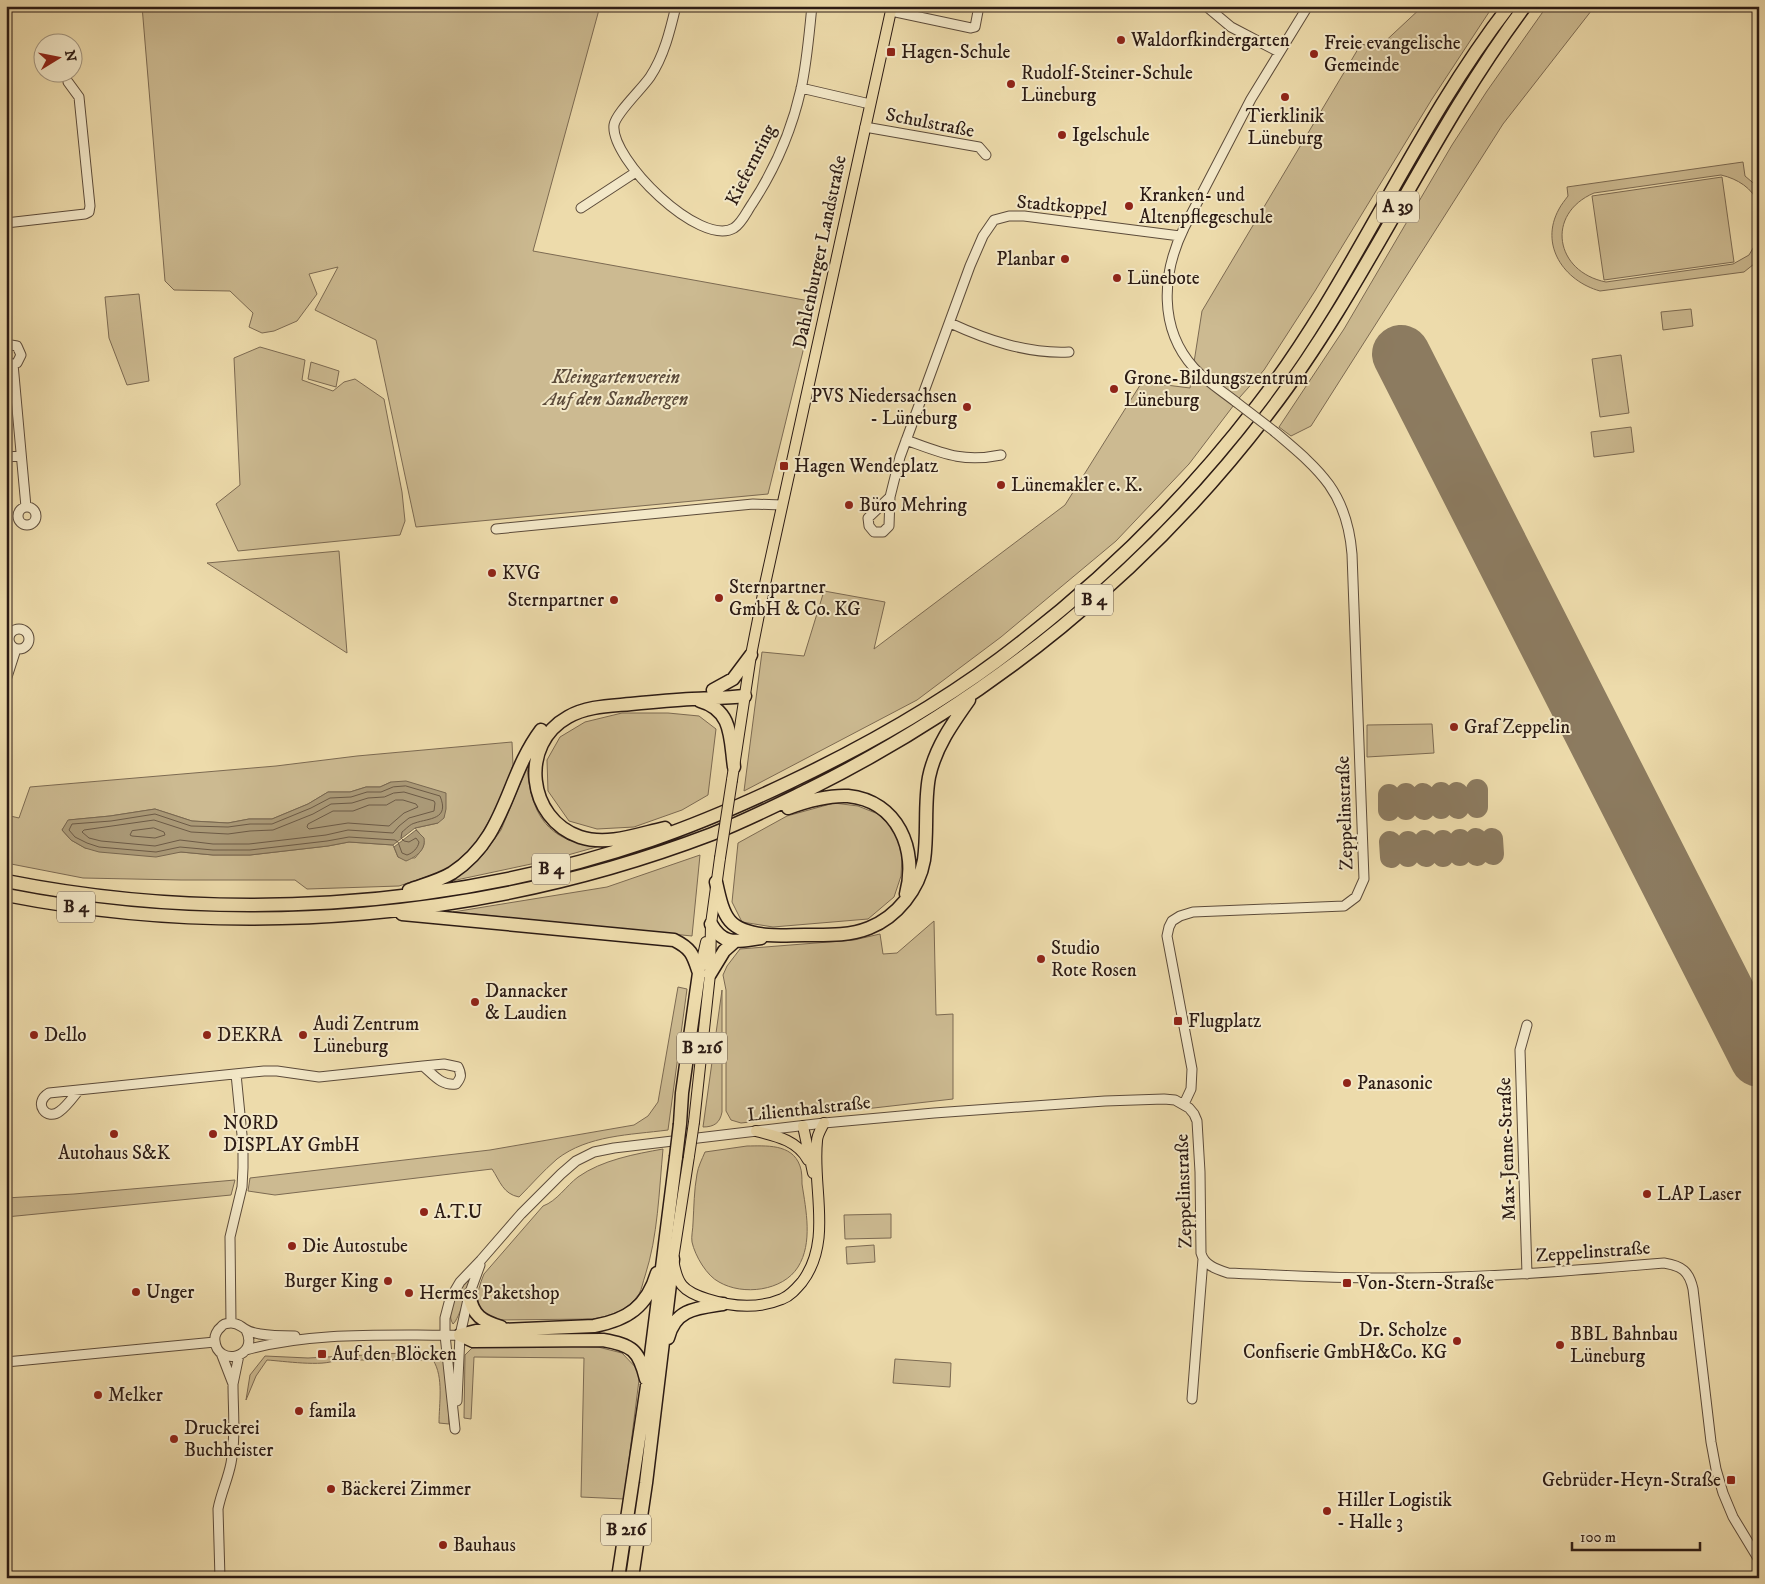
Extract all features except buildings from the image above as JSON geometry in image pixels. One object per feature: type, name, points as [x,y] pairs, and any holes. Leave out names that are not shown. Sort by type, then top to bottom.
[{"type":"highway","name":"A 39","points":[[1239,428],[1260,403],[1309,332],[1451,91],[1494,25],[1509,6]]},
{"type":"highway","name":"A 39","points":[[1202,492],[1272,409],[1318,341],[1361,272],[1462,98],[1525,6]]},
{"type":"highway","name":"B 4","points":[[6,881],[97,896],[187,904],[309,904],[390,897],[467,886],[558,867],[649,841],[753,800],[856,749],[899,725],[991,666],[1098,579],[1190,486],[1239,428]]},
{"type":"highway","name":"B 4","points":[[6,895],[106,911],[187,917],[310,917],[392,910],[469,900],[571,878],[708,835],[759,814],[872,757],[974,694],[1037,648],[1106,590],[1202,492]]},
{"type":"highway","points":[[713,690],[733,678],[752,651]]},
{"type":"highway","points":[[390,897],[450,874],[479,850],[495,826],[535,738],[544,726],[565,712],[596,702],[713,690],[745,696]]},
{"type":"highway","points":[[711,924],[721,938],[734,942],[773,936],[837,935],[861,930],[880,922],[904,902],[913,891],[924,862],[927,796],[935,758],[953,723],[974,694]]},
{"type":"highway","points":[[708,819],[618,839],[592,840],[579,836],[566,830],[555,821],[539,797],[535,781],[537,753],[542,742],[558,724],[580,711],[596,707],[745,696]]},
{"type":"highway","points":[[693,699],[714,706],[726,719],[733,773]]},
{"type":"highway","points":[[759,814],[770,814],[803,802],[833,797],[861,799],[873,803],[893,819],[901,830],[906,842],[909,876],[904,902]]},
{"type":"highway","points":[[716,882],[724,910],[728,919],[734,925],[751,933],[773,936]]},
{"type":"highway","points":[[392,910],[405,915],[674,940],[686,946],[704,973],[734,942]]},
{"type":"highway","name":"B 216","points":[[632,1578],[646,1483],[661,1356],[682,1093],[704,973]]},
{"type":"highway","points":[[460,1334],[476,1331],[594,1326],[611,1323],[636,1309],[654,1284],[659,1266],[669,1257]]},
{"type":"highway","name":"B 216","points":[[618,1578],[669,1257]]},
{"type":"highway","points":[[469,1295],[471,1304],[479,1317],[486,1322],[506,1329]]},
{"type":"highway","points":[[661,1356],[665,1350],[670,1329],[676,1320],[694,1308],[722,1304]]},
{"type":"highway","points":[[460,1334],[473,1341],[602,1340],[622,1343],[634,1350],[640,1358],[647,1386]]},
{"type":"main road","name":"Dahlenburger Landstraße","points":[[752,651],[891,9]]},
{"type":"main road","name":"B 216","points":[[669,1257],[694,1122],[704,973],[716,882],[752,651]]},
{"type":"main road","points":[[669,1257],[676,1276],[686,1291],[722,1304],[750,1306],[769,1304],[788,1297],[809,1273],[817,1254],[819,1230],[817,1140],[824,1123]]},
{"type":"main road","points":[[803,1126],[818,1198]]},
{"type":"main road","points":[[756,1131],[795,1144],[811,1166]]},
{"type":"street","name":"Kiefernring","points":[[676,6],[663,53],[635,97],[618,115],[614,126],[618,141],[636,172],[650,189],[664,202],[691,220],[712,229],[724,230],[734,228],[741,220],[758,194],[786,138],[801,88],[812,6]]},
{"type":"street","points":[[891,9],[971,28],[974,27],[979,6]]},
{"type":"street","points":[[1206,6],[1231,27],[1278,52]]},
{"type":"street","points":[[1180,236],[1239,121],[1278,52],[1308,6]]},
{"type":"street","points":[[6,223],[89,212],[90,206],[79,97],[68,82]]},
{"type":"street","points":[[801,88],[870,104]]},
{"type":"street","name":"Schulstraße","points":[[865,127],[978,147],[986,155]]},
{"type":"street","points":[[581,208],[636,172]]},
{"type":"street","name":"Stadtkoppel","points":[[890,497],[900,457],[970,266],[983,236],[994,220],[1009,216],[1024,216],[1180,236]]},
{"type":"street","name":"Zeppelinstraße","points":[[1180,236],[1170,266],[1166,294],[1175,338],[1187,360],[1209,382],[1275,432],[1314,465],[1329,483],[1341,503],[1349,527],[1352,554],[1364,879],[1356,897],[1344,906],[1193,912],[1180,916],[1169,927],[1168,944],[1182,1008],[1192,1069],[1191,1089],[1184,1104],[1194,1114],[1198,1131],[1201,1253],[1203,1259],[1192,1399]]},
{"type":"street","points":[[950,323],[996,342],[1050,353],[1068,352]]},
{"type":"street","points":[[6,347],[14,345],[21,352],[20,359],[10,363],[26,507]]},
{"type":"street","points":[[906,440],[947,455],[967,458],[1001,455]]},
{"type":"street","points":[[6,457],[21,456]]},
{"type":"street","points":[[496,529],[753,504],[782,506]]},
{"type":"street","points":[[6,680],[16,649]]},
{"type":"street","name":"Max-Jenne-Straße","points":[[1527,1025],[1520,1050],[1527,1274]]},
{"type":"street","points":[[79,1090],[277,1071],[319,1077],[423,1066]]},
{"type":"street","points":[[231,1323],[230,1237],[242,1187],[243,1168],[243,1145],[236,1074]]},
{"type":"street","name":"Lilienthalstraße","points":[[445,1335],[444,1318],[450,1299],[460,1282],[560,1174],[576,1161],[594,1152],[824,1123],[934,1113],[1105,1101],[1164,1099],[1175,1100],[1184,1104]]},
{"type":"street","name":"Zeppelinstraße","points":[[1203,1259],[1213,1268],[1228,1273],[1380,1278],[1527,1274],[1664,1263],[1675,1265],[1684,1270],[1691,1278],[1716,1469],[1733,1517],[1759,1560]]},
{"type":"street","name":"Lilienthalstraße","points":[[460,1334],[469,1295],[482,1260]]},
{"type":"street","points":[[233,1384],[215,1342],[215,1336],[221,1327],[231,1323],[237,1323],[246,1330],[262,1334],[319,1338],[460,1334],[455,1429],[445,1335]]},
{"type":"street","points":[[220,1578],[218,1509],[231,1465],[233,1451],[233,1384],[242,1353],[249,1340],[246,1330]]},
{"type":"street","points":[[221,1353],[233,1357],[262,1345],[319,1338]]},
{"type":"street","points":[[6,1362],[215,1342]]},
{"type":"green space","name":"Kleingartenverein Auf den Sandbergen","points":[[142,6],[600,6],[533,251],[815,302],[768,494],[416,527],[376,340],[315,310],[338,267],[309,274],[317,294],[297,321],[274,331],[262,333],[249,327],[253,313],[230,291],[174,290],[165,281]]},
{"type":"green space","points":[[1423,6],[1493,6],[1432,99],[1315,291],[1264,370],[1240,397],[1189,464],[1116,541],[1001,637],[917,700],[744,791],[762,652],[804,656],[824,591],[885,602],[874,649],[1065,505],[1142,382],[1190,388],[1202,311],[1361,44],[1378,48]]},
{"type":"green space","points":[[1547,6],[1595,6],[1503,124],[1311,426],[1291,436],[1279,427],[1344,329],[1452,145],[1487,91]]},
{"type":"green space","points":[[1743,162],[1745,176],[1759,188],[1759,204],[1753,193],[1744,185],[1721,175],[1594,193],[1578,202],[1568,214],[1563,228],[1562,242],[1567,255],[1576,267],[1589,276],[1606,282],[1733,264],[1749,255],[1759,238],[1759,260],[1744,272],[1600,291],[1576,279],[1559,260],[1552,236],[1554,222],[1559,209],[1568,196],[1567,187]]},
{"type":"green space","points":[[1722,177],[1734,262],[1604,280],[1592,196]]},
{"type":"green space","points":[[139,294],[149,381],[127,385],[109,338],[105,297]]},
{"type":"green space","points":[[1691,309],[1693,326],[1663,330],[1661,312]]},
{"type":"green space","points":[[260,347],[305,360],[302,380],[333,391],[344,382],[355,379],[384,399],[402,492],[405,521],[400,535],[238,551],[216,504],[240,485],[234,358]]},
{"type":"green space","points":[[1621,355],[1629,413],[1600,417],[1592,359]]},
{"type":"green space","points":[[311,362],[339,371],[336,387],[308,379]]},
{"type":"green space","points":[[1631,427],[1634,452],[1594,457],[1591,432]]},
{"type":"green space","points":[[339,551],[347,653],[207,563]]},
{"type":"green space","points":[[622,713],[668,713],[699,716],[716,729],[708,795],[682,810],[634,827],[597,829],[569,821],[548,791],[547,760],[560,737],[585,722]]},
{"type":"green space","points":[[1432,724],[1434,753],[1367,757],[1367,725]]},
{"type":"green space","points":[[512,742],[513,765],[501,800],[475,845],[447,870],[399,886],[307,889],[295,880],[83,878],[6,863],[6,815],[19,818],[30,787],[276,766],[357,756]],"holes":[[[391,782],[438,823],[415,828],[424,843],[415,858],[398,857],[393,845],[349,842],[250,855],[213,855],[85,848],[71,840],[62,830],[69,820],[155,809],[192,821],[228,823],[249,819],[272,819],[308,804],[328,792],[350,792],[366,787],[380,787]]]},
{"type":"green space","points":[[527,767],[533,800],[542,819],[549,827],[569,840],[600,846],[550,860],[447,882],[483,855],[501,830]]},
{"type":"green space","points":[[834,803],[858,806],[878,814],[896,832],[902,856],[901,876],[894,897],[868,919],[773,927],[742,922],[732,902],[738,843],[787,816]]},
{"type":"green space","points":[[700,855],[692,936],[453,912],[607,887]]},
{"type":"green space","points":[[934,921],[936,1015],[953,1014],[953,1099],[741,1123],[731,1120],[726,1111],[726,990],[723,975],[727,966],[740,949],[854,940],[880,934],[883,954],[897,953]]},
{"type":"green space","points":[[678,987],[687,989],[668,1130],[610,1137],[582,1145],[557,1159],[519,1197],[506,1190],[492,1169],[275,1195],[248,1191],[250,1178],[490,1150],[634,1125],[648,1116],[658,1102]]},
{"type":"green space","points":[[722,990],[722,1112],[716,1124],[703,1127]]},
{"type":"green space","points":[[747,1146],[777,1147],[791,1153],[796,1159],[801,1170],[807,1226],[806,1248],[803,1258],[791,1275],[773,1286],[751,1290],[729,1286],[715,1279],[699,1259],[692,1240],[696,1180],[705,1152]]},
{"type":"green space","points":[[663,1149],[653,1245],[641,1290],[635,1300],[613,1314],[593,1319],[497,1320],[484,1311],[478,1301],[478,1295],[484,1274],[543,1206],[557,1197],[578,1177],[597,1166]]},
{"type":"green space","points":[[235,1180],[231,1195],[6,1217],[6,1198]]},
{"type":"green space","points":[[891,1214],[891,1238],[845,1239],[844,1215]]},
{"type":"green space","points":[[874,1245],[875,1262],[847,1264],[846,1247]]},
{"type":"green space","points":[[475,1270],[462,1308],[453,1324],[451,1311],[453,1304],[461,1288]]},
{"type":"green space","points":[[486,1344],[598,1347],[622,1353],[640,1372],[624,1499],[581,1497],[584,1358],[474,1357],[471,1419],[464,1418],[465,1355],[472,1348]]},
{"type":"green space","points":[[423,1352],[431,1358],[446,1358],[449,1424],[439,1423],[440,1382],[433,1360],[336,1360],[313,1363],[267,1360],[256,1376],[246,1400],[250,1375],[265,1356],[308,1358]]},
{"type":"green space","points":[[895,1359],[951,1363],[950,1387],[893,1383]]},
{"type":"water","points":[[406,781],[446,793],[446,809],[444,818],[438,823],[415,828],[393,845],[349,842],[250,855],[213,855],[181,852],[156,857],[99,852],[85,848],[71,840],[62,830],[68,820],[155,809],[192,821],[228,823],[249,819],[272,819],[308,804],[328,792],[350,792],[366,787],[380,787],[391,782]]},
{"type":"water","points":[[416,830],[424,838],[423,846],[417,855],[406,861],[398,857],[394,847]]},
{"type":"taxiway","points":[[1477,790],[1477,807]]},
{"type":"taxiway","points":[[1441,793],[1441,808]]},
{"type":"taxiway","points":[[1457,793],[1458,808]]},
{"type":"taxiway","points":[[1406,794],[1406,809]]},
{"type":"taxiway","points":[[1423,794],[1424,809]]},
{"type":"taxiway","points":[[1389,795],[1389,810]]},
{"type":"taxiway","points":[[1476,839],[1477,855]]},
{"type":"taxiway","points":[[1492,839],[1493,854]]},
{"type":"taxiway","points":[[1460,840],[1460,855]]},
{"type":"taxiway","points":[[1425,841],[1426,856]]},
{"type":"taxiway","points":[[1443,841],[1443,856]]},
{"type":"taxiway","points":[[1390,842],[1391,857]]},
{"type":"taxiway","points":[[1408,842],[1408,856]]},
{"type":"runway","points":[[1401,354],[1759,1058]]},
{"type":"place","name":"Waldorfkindergarten","points":[[1121,40]]},
{"type":"place","name":"Hagen-Schule","points":[[891,52]]},
{"type":"place","name":"Freie evangelische Gemeinde","points":[[1314,54]]},
{"type":"place","name":"Rudolf-Steiner-Schule Lüneburg","points":[[1011,84]]},
{"type":"place","name":"Tierklinik Lüneburg","points":[[1285,97]]},
{"type":"place","name":"Igelschule","points":[[1062,135]]},
{"type":"place","name":"Kranken- und Altenpflegeschule","points":[[1129,206]]},
{"type":"place","name":"Planbar","points":[[1065,259]]},
{"type":"place","name":"Lünebote","points":[[1117,278]]},
{"type":"place","name":"Grone-Bildungszentrum Lüneburg","points":[[1114,389]]},
{"type":"place","name":"PVS Niedersachsen - Lüneburg","points":[[967,407]]},
{"type":"place","name":"Hagen Wendeplatz","points":[[784,466]]},
{"type":"place","name":"Lünemakler e. K.","points":[[1001,485]]},
{"type":"place","name":"Büro Mehring","points":[[849,505]]},
{"type":"place","name":"KVG","points":[[492,573]]},
{"type":"place","name":"Sternpartner GmbH & Co. KG","points":[[719,598]]},
{"type":"place","name":"Sternpartner","points":[[614,600]]},
{"type":"place","name":"Graf Zeppelin","points":[[1454,727]]},
{"type":"place","name":"Studio Rote Rosen","points":[[1041,959]]},
{"type":"place","name":"Dannacker & Laudien","points":[[475,1002]]},
{"type":"place","name":"Flugplatz","points":[[1178,1021]]},
{"type":"place","name":"Dello","points":[[34,1035]]},
{"type":"place","name":"DEKRA","points":[[207,1035]]},
{"type":"place","name":"Audi Zentrum Lüneburg","points":[[303,1035]]},
{"type":"place","name":"Panasonic","points":[[1347,1083]]},
{"type":"place","name":"Autohaus S&K","points":[[114,1134]]},
{"type":"place","name":"NORD DISPLAY GmbH","points":[[213,1134]]},
{"type":"place","name":"LAP Laser","points":[[1647,1194]]},
{"type":"place","name":"A.T.U","points":[[424,1212]]},
{"type":"place","name":"Die Autostube","points":[[292,1246]]},
{"type":"place","name":"Burger King","points":[[388,1281]]},
{"type":"place","name":"Von-Stern-Straße","points":[[1347,1283]]},
{"type":"place","name":"Unger","points":[[136,1292]]},
{"type":"place","name":"Hermes Paketshop","points":[[409,1293]]},
{"type":"place","name":"Dr. Scholze Confiserie GmbH&Co. KG","points":[[1457,1341]]},
{"type":"place","name":"BBL Bahnbau Lüneburg","points":[[1560,1345]]},
{"type":"place","name":"Auf den Blöcken","points":[[322,1354]]},
{"type":"place","name":"Melker","points":[[98,1395]]},
{"type":"place","name":"famila","points":[[299,1411]]},
{"type":"place","name":"Druckerei Buchheister","points":[[174,1439]]},
{"type":"place","name":"Gebrüder-Heyn-Straße","points":[[1731,1480]]},
{"type":"place","name":"Bäckerei Zimmer","points":[[331,1489]]},
{"type":"place","name":"Hiller Logistik - Halle 3","points":[[1327,1511]]},
{"type":"place","name":"Bauhaus","points":[[443,1545]]}]
